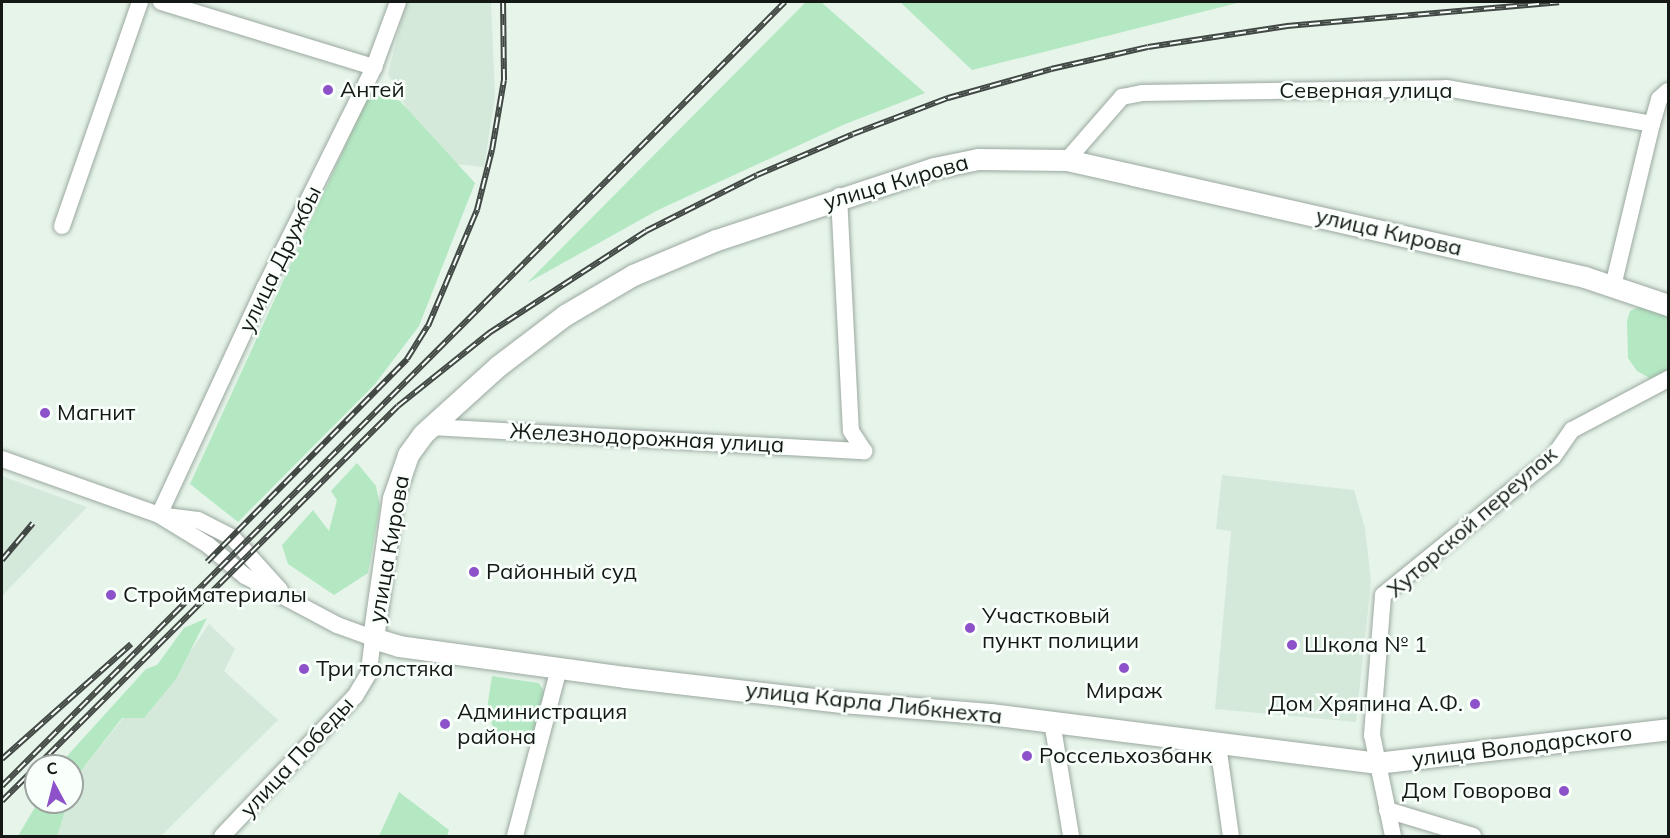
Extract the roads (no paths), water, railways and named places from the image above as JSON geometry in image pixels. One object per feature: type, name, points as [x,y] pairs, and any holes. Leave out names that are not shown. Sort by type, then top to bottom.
[{"type":"main road","name":"улица Кирова","points":[[373,638],[393,498],[408,455],[430,427],[498,366],[565,315],[633,275],[716,240],[839,196],[978,159],[1068,160],[1372,226],[1612,286],[1668,305]]},
{"type":"main road","name":"улица Карла Либкнехта","points":[[373,638],[559,668],[842,702],[1052,722],[1218,745],[1376,763]]},
{"type":"main road","name":"улица Володарского","points":[[1376,763],[1668,729]]},
{"type":"street","points":[[62,226],[140,2]]},
{"type":"street","points":[[161,2],[374,67]]},
{"type":"street","name":"улица Дружбы","points":[[159,515],[265,287],[374,67],[398,2]]},
{"type":"street","name":"Северная улица","points":[[1068,160],[1122,97],[1142,93],[1446,88],[1653,124]]},
{"type":"street","points":[[1612,286],[1659,99],[1668,91]]},
{"type":"street","name":"Железнодорожная улица","points":[[430,427],[864,451],[851,431],[839,196]]},
{"type":"street","name":"Хуторской переулок","points":[[1393,837],[1372,735],[1383,595],[1552,457],[1572,430],[1666,385]]},
{"type":"street","points":[[2,459],[159,515],[198,520],[233,538],[291,602],[373,638]]},
{"type":"street","name":"улица Победы","points":[[222,837],[355,696],[369,673],[373,638]]},
{"type":"street","points":[[515,837],[559,668]]},
{"type":"street","points":[[1052,722],[1071,837]]},
{"type":"street","points":[[1218,745],[1231,837]]},
{"type":"street","points":[[1387,810],[1473,837]]},
{"type":"railway","points":[[207,562],[407,359],[428,326],[477,210],[492,150],[504,80],[503,2]]},
{"type":"railway","points":[[2,786],[785,2]]},
{"type":"railway","points":[[2,801],[398,406],[489,333],[646,231],[757,175],[853,134],[948,98],[1051,69],[1148,47],[1287,26],[1559,2]]},
{"type":"railway","points":[[2,560],[33,523]]},
{"type":"railway","points":[[2,759],[131,644]]},
{"type":"place","name":"Антей","points":[[328,90]]},
{"type":"place","name":"Магнит","points":[[45,413]]},
{"type":"place","name":"Районный суд","points":[[474,572]]},
{"type":"place","name":"Стройматериалы","points":[[111,595]]},
{"type":"place","name":"Участковый пункт полиции","points":[[970,628]]},
{"type":"place","name":"Школа № 1","points":[[1292,645]]},
{"type":"place","name":"Мираж","points":[[1124,668]]},
{"type":"place","name":"Три толстяка","points":[[304,669]]},
{"type":"place","name":"Дом Хряпина А.Ф.","points":[[1475,704]]},
{"type":"place","name":"Администрация района","points":[[445,724]]},
{"type":"place","name":"Россельхозбанк","points":[[1027,756]]},
{"type":"place","name":"Дом Говорова","points":[[1564,791]]}]
